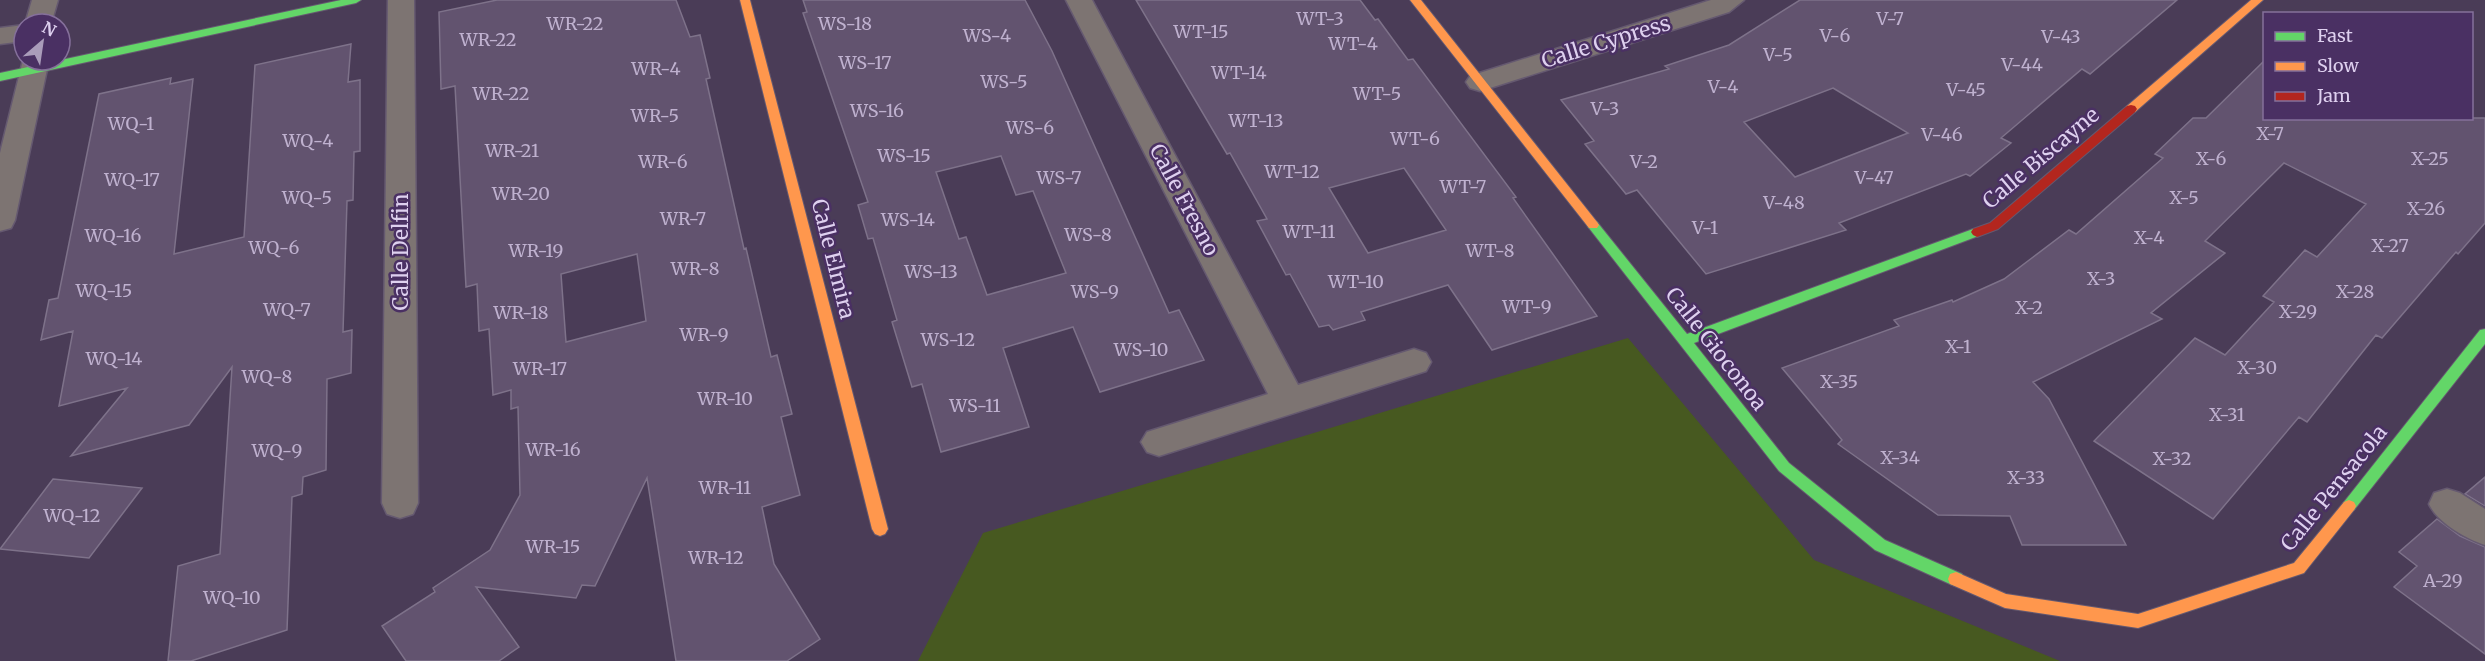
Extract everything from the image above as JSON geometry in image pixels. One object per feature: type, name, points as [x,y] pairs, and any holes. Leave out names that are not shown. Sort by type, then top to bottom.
[{"type":"street","points":[[72,58],[356,0]]},
{"type":"street","name":"Calle Delfin","points":[[400,503],[401,0]]},
{"type":"street","name":"Calle Elmira","points":[[745,0],[880,529]]},
{"type":"street","name":"Calle Fresno","points":[[1079,0],[1289,401]]},
{"type":"street","name":"Calle Gioconoa","points":[[1415,0],[1784,467],[1880,545],[2006,601],[2069,610]]},
{"type":"street","name":"Calle Cypress","points":[[1480,82],[1720,6],[1731,0]]},
{"type":"street","name":"Calle Biscayne","points":[[1683,341],[1994,226],[2258,0]]},
{"type":"street","points":[[0,77],[15,72]]},
{"type":"street","points":[[0,220],[33,72]]},
{"type":"street","name":"Calle Pensacola","points":[[2069,610],[2138,621],[2300,568],[2485,334]]},
{"type":"street","points":[[1159,442],[1414,362]]},
{"type":"street","points":[[2447,504],[2485,529]]},
{"type":"green space","points":[[1628,338],[1814,560],[2060,661],[918,661],[983,533]]},
{"type":"building","points":[[497,0],[676,0],[690,37],[700,35],[710,78],[706,79],[744,249],[746,248],[771,357],[777,355],[792,414],[781,417],[800,495],[762,507],[774,564],[820,639],[787,661],[676,661],[647,478],[595,586],[582,585],[576,598],[476,587],[519,647],[499,661],[406,661],[382,626],[435,592],[433,588],[490,550],[520,495],[518,407],[511,409],[511,390],[493,395],[489,329],[479,331],[477,284],[466,287],[455,86],[441,89],[439,12]],"holes":[[[637,254],[646,321],[566,342],[561,274]]]},
{"type":"building","points":[[803,0],[1025,0],[1052,51],[1169,313],[1179,310],[1204,360],[1100,392],[1073,327],[1003,348],[1029,427],[941,452],[922,384],[912,387],[892,322],[897,320],[873,238],[868,239],[858,205],[868,202],[803,13],[807,12]],"holes":[[[1001,156],[1016,195],[1033,191],[1066,273],[987,295],[966,237],[959,239],[936,172]]]},
{"type":"building","points":[[1136,0],[1360,0],[1375,20],[1378,19],[1408,60],[1413,59],[1516,197],[1513,198],[1597,316],[1492,350],[1448,285],[1361,312],[1365,320],[1333,330],[1329,325],[1319,327],[1290,274],[1286,275],[1257,221],[1267,219],[1230,153],[1227,154]],"holes":[[[1404,168],[1446,230],[1368,253],[1329,188]]]},
{"type":"building","points":[[1800,0],[2177,0],[2090,74],[2082,69],[2001,138],[2011,143],[1970,176],[1966,174],[1839,223],[1846,230],[1706,274],[1637,190],[1626,194],[1585,144],[1594,141],[1561,100],[1669,69],[1665,66],[1729,45]],"holes":[[[1833,88],[1908,133],[1795,177],[1744,122]]]},
{"type":"building","points":[[351,44],[348,82],[360,80],[360,151],[354,152],[353,200],[347,201],[343,332],[352,330],[351,373],[327,379],[326,470],[303,477],[302,494],[292,497],[287,630],[191,661],[168,661],[178,566],[220,554],[232,367],[189,425],[71,456],[127,388],[59,406],[73,331],[41,340],[49,300],[58,298],[99,94],[171,78],[170,84],[193,79],[174,254],[244,237],[255,65]]},
{"type":"building","points":[[2263,62],[2263,120],[2473,120],[2473,118],[2485,118],[2485,223],[2458,254],[2456,252],[2382,338],[2376,335],[2307,422],[2299,417],[2213,519],[2094,441],[2195,338],[2225,355],[2274,302],[2263,296],[2305,250],[2317,257],[2366,204],[2284,163],[2205,241],[2225,253],[2151,313],[2162,319],[2033,382],[2049,399],[2126,545],[2022,545],[2010,516],[1938,515],[1838,444],[1842,440],[1782,368],[1899,326],[1894,320],[1952,300],[1953,302],[2004,279],[2069,230],[2076,234],[2163,158],[2155,154],[2193,118],[2206,118]]},
{"type":"building","points":[[2485,477],[2485,506],[2465,494]]},
{"type":"building","points":[[53,479],[142,488],[89,558],[0,549]]},
{"type":"building","points":[[2437,519],[2460,536],[2485,547],[2485,654],[2394,587],[2417,566],[2399,552]]},
{"type":"traffic: fast","points":[[0,77],[356,0]]},
{"type":"traffic: fast","points":[[1593,225],[1784,467],[1880,545],[1956,579]]},
{"type":"traffic: fast","points":[[1683,341],[1977,232]]},
{"type":"traffic: fast","points":[[2349,506],[2485,334]]},
{"type":"traffic: slow","points":[[745,0],[880,529]]},
{"type":"traffic: slow","points":[[1415,0],[1593,225]]},
{"type":"traffic: slow","points":[[2131,109],[2258,0]]},
{"type":"traffic: slow","points":[[1956,579],[2005,601],[2138,621],[2299,568],[2349,506]]},
{"type":"traffic: jam","points":[[1977,232],[1994,226],[2131,109]]}]
